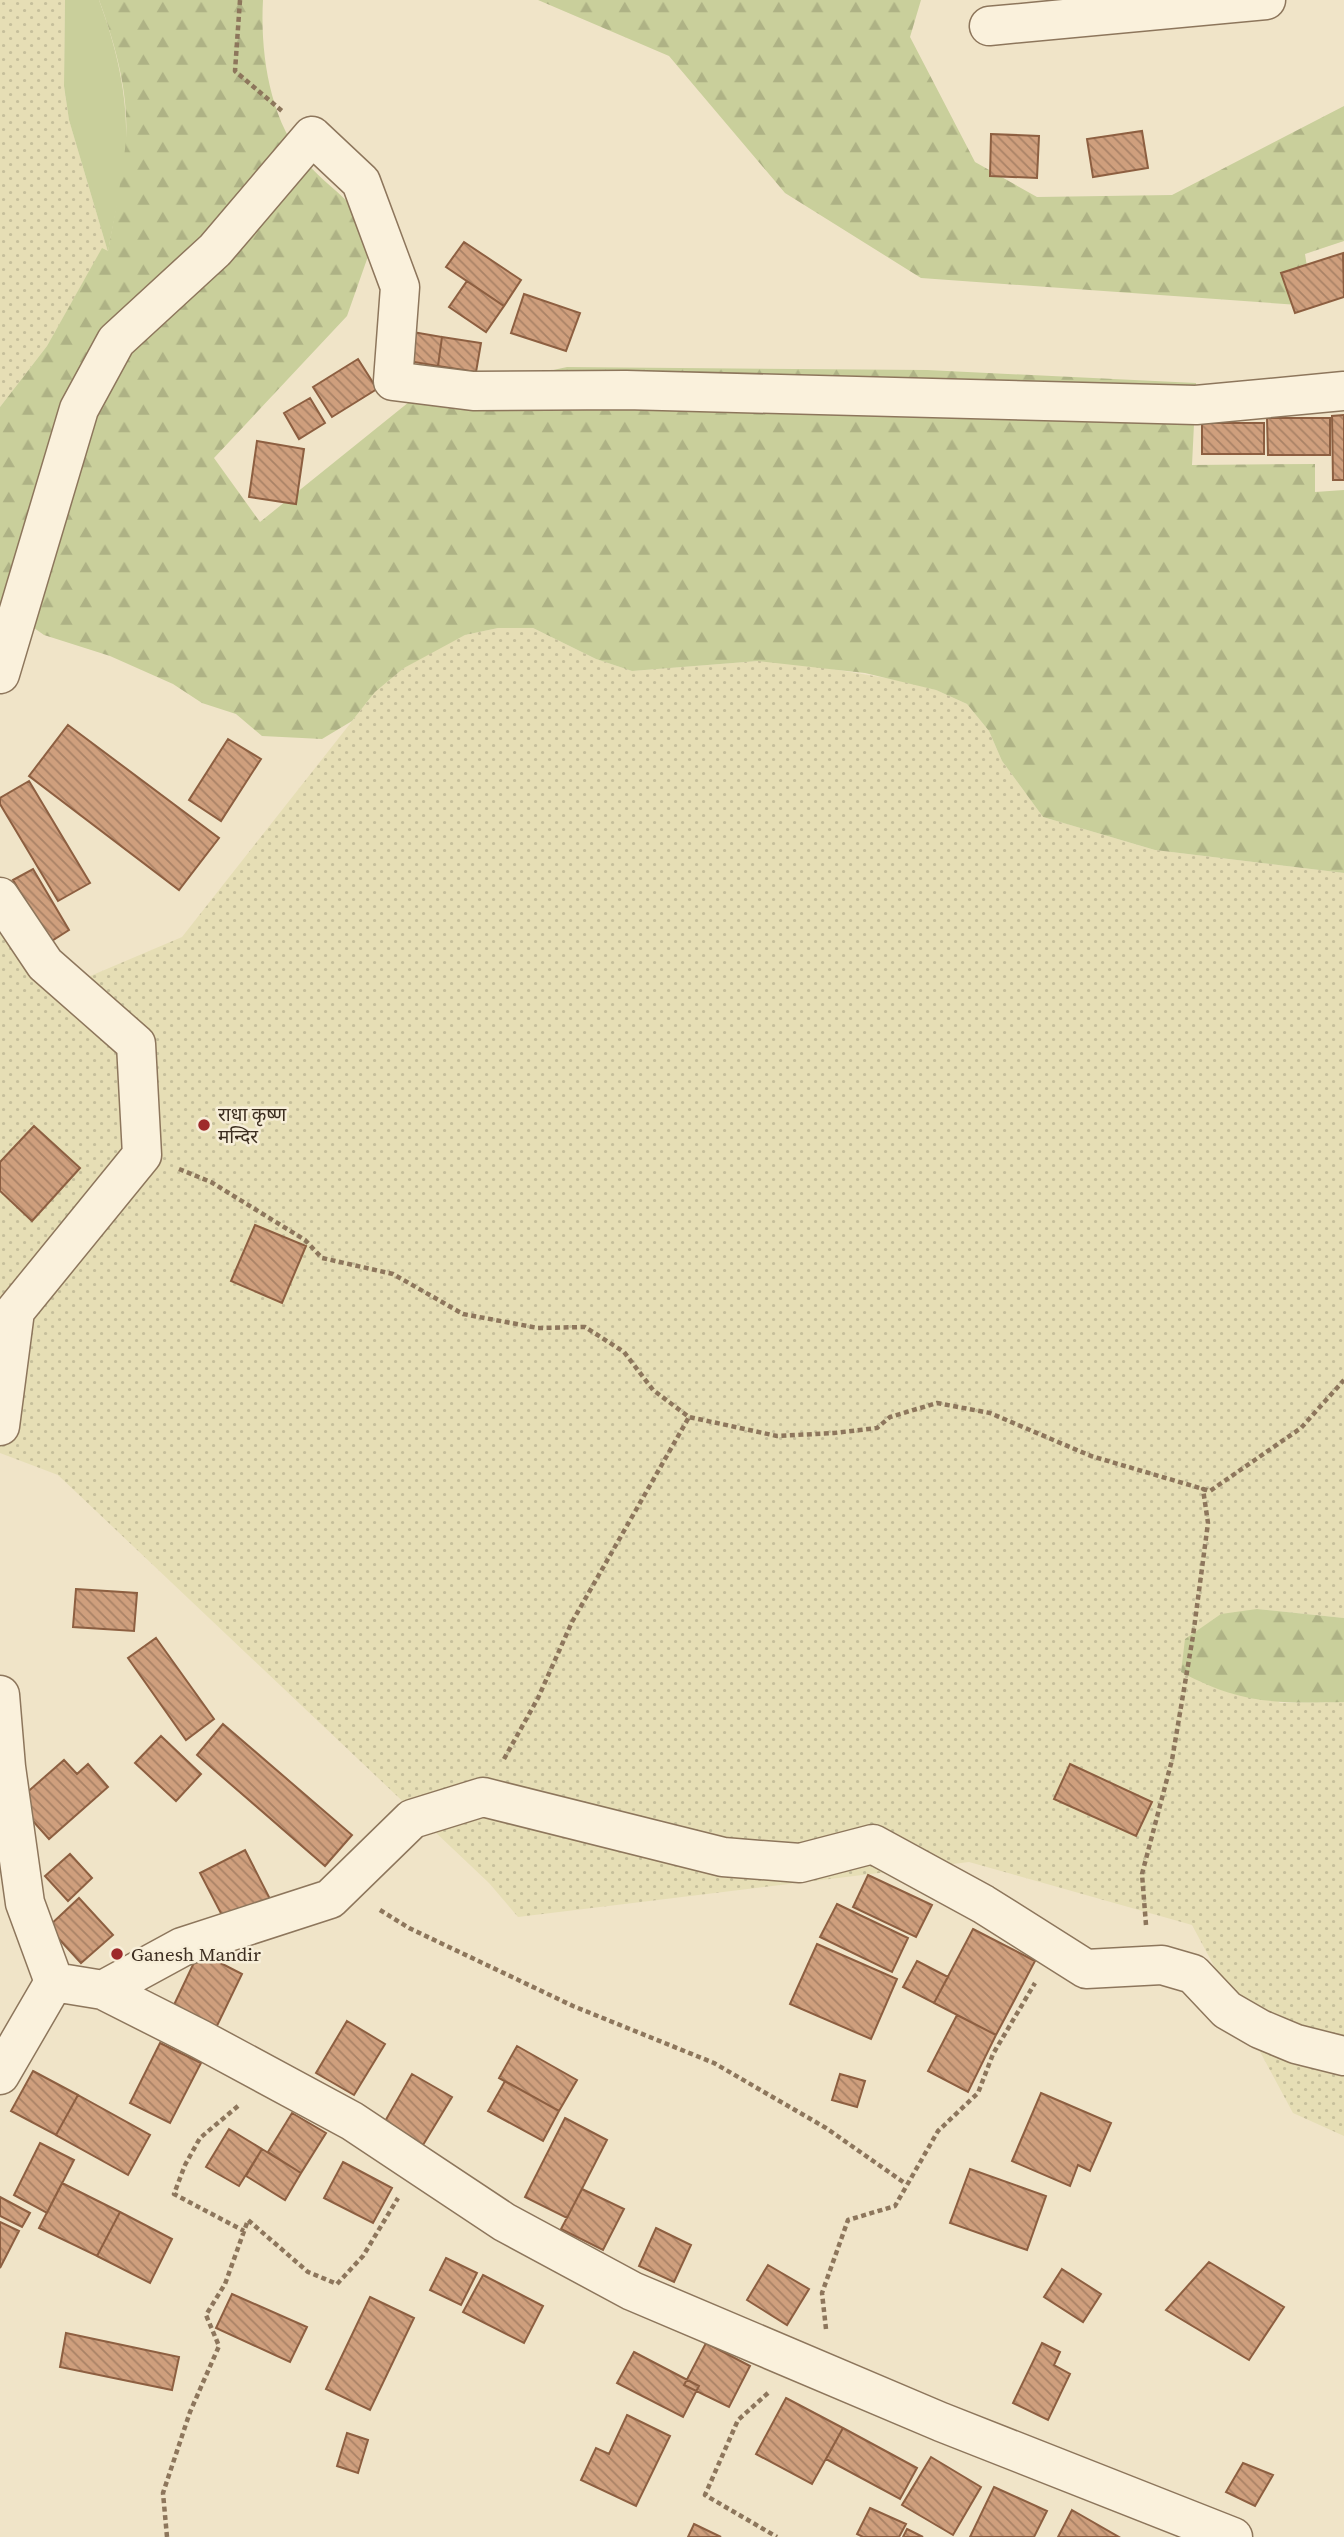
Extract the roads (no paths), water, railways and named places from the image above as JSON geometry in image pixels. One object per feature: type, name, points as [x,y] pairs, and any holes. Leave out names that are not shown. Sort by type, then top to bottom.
[{"type":"street","points":[[989,26],[1266,0]]},
{"type":"street","points":[[0,674],[79,409],[116,341],[215,250],[312,136],[361,182],[400,287],[393,381],[473,391],[626,390],[1196,405],[1344,391]]},
{"type":"street","points":[[0,897],[45,964],[136,1044],[142,1155],[15,1311],[0,1426]]},
{"type":"street","points":[[0,1695],[6,1766],[25,1903],[54,1982]]},
{"type":"street","points":[[103,1990],[182,1947],[330,1899],[412,1819],[483,1797],[723,1857],[800,1863],[873,1844],[983,1904],[1086,1969],[1163,1965],[1193,1974],[1227,2010],[1261,2029],[1296,2044],[1344,2056]]},
{"type":"street","points":[[54,1982],[103,1990],[259,2070],[352,2121],[504,2222],[632,2291],[941,2422],[1233,2537]]},
{"type":"street","points":[[0,2075],[54,1982]]},
{"type":"place","name":"राधा कृष्ण मन्दिर","points":[[204,1125]]},
{"type":"place","name":"Ganesh Mandir","points":[[117,1954]]}]
